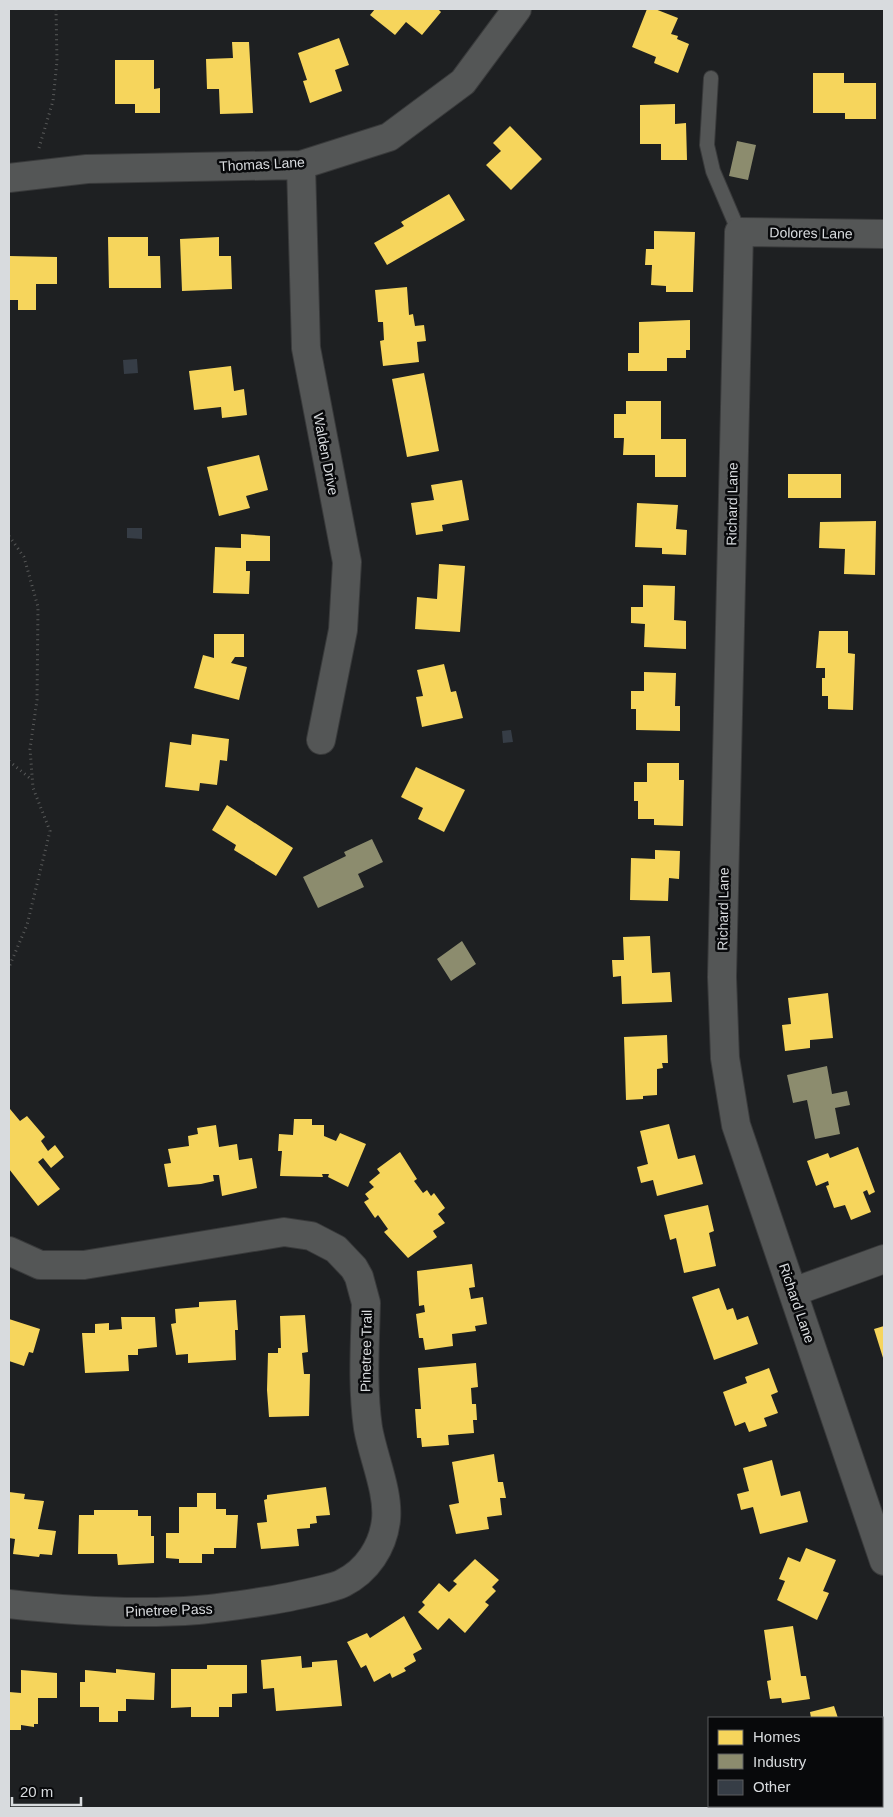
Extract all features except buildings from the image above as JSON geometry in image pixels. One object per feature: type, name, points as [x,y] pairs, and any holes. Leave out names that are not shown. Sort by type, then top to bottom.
[{"type":"street","name":"Thomas Lane","points":[[9,178],[87,169],[301,165],[389,138],[463,82],[517,9]]},
{"type":"street","name":"Walden Drive","points":[[301,165],[306,348],[346,562],[343,630],[321,740]]},
{"type":"street","name":"Dolores Lane","points":[[738,232],[884,234]]},
{"type":"street","name":"Richard Lane","points":[[738,232],[722,967],[725,1058],[736,1125],[884,1561]]},
{"type":"street","name":"Pinetree Trail","points":[[9,1250],[40,1265],[84,1265],[284,1232],[319,1239],[336,1250],[348,1261],[359,1277],[366,1303],[364,1363],[366,1405],[372,1448],[386,1505],[386,1520],[383,1536],[377,1551],[367,1565],[342,1584],[328,1588]]},
{"type":"street","points":[[793,1292],[884,1259]]},
{"type":"street","name":"Pinetree Pass","points":[[9,1604],[77,1611],[166,1612],[231,1607],[294,1597],[328,1588]]},
{"type":"lane","points":[[711,78],[707,145],[713,171],[738,232]]},
{"type":"path","points":[[32,150],[40,148],[53,101],[57,61],[56,9]]},
{"type":"path","points":[[9,536],[24,558],[38,607],[37,700],[30,748],[33,788],[50,831],[27,925],[9,966]]},
{"type":"path","points":[[9,761],[33,781]]}]
